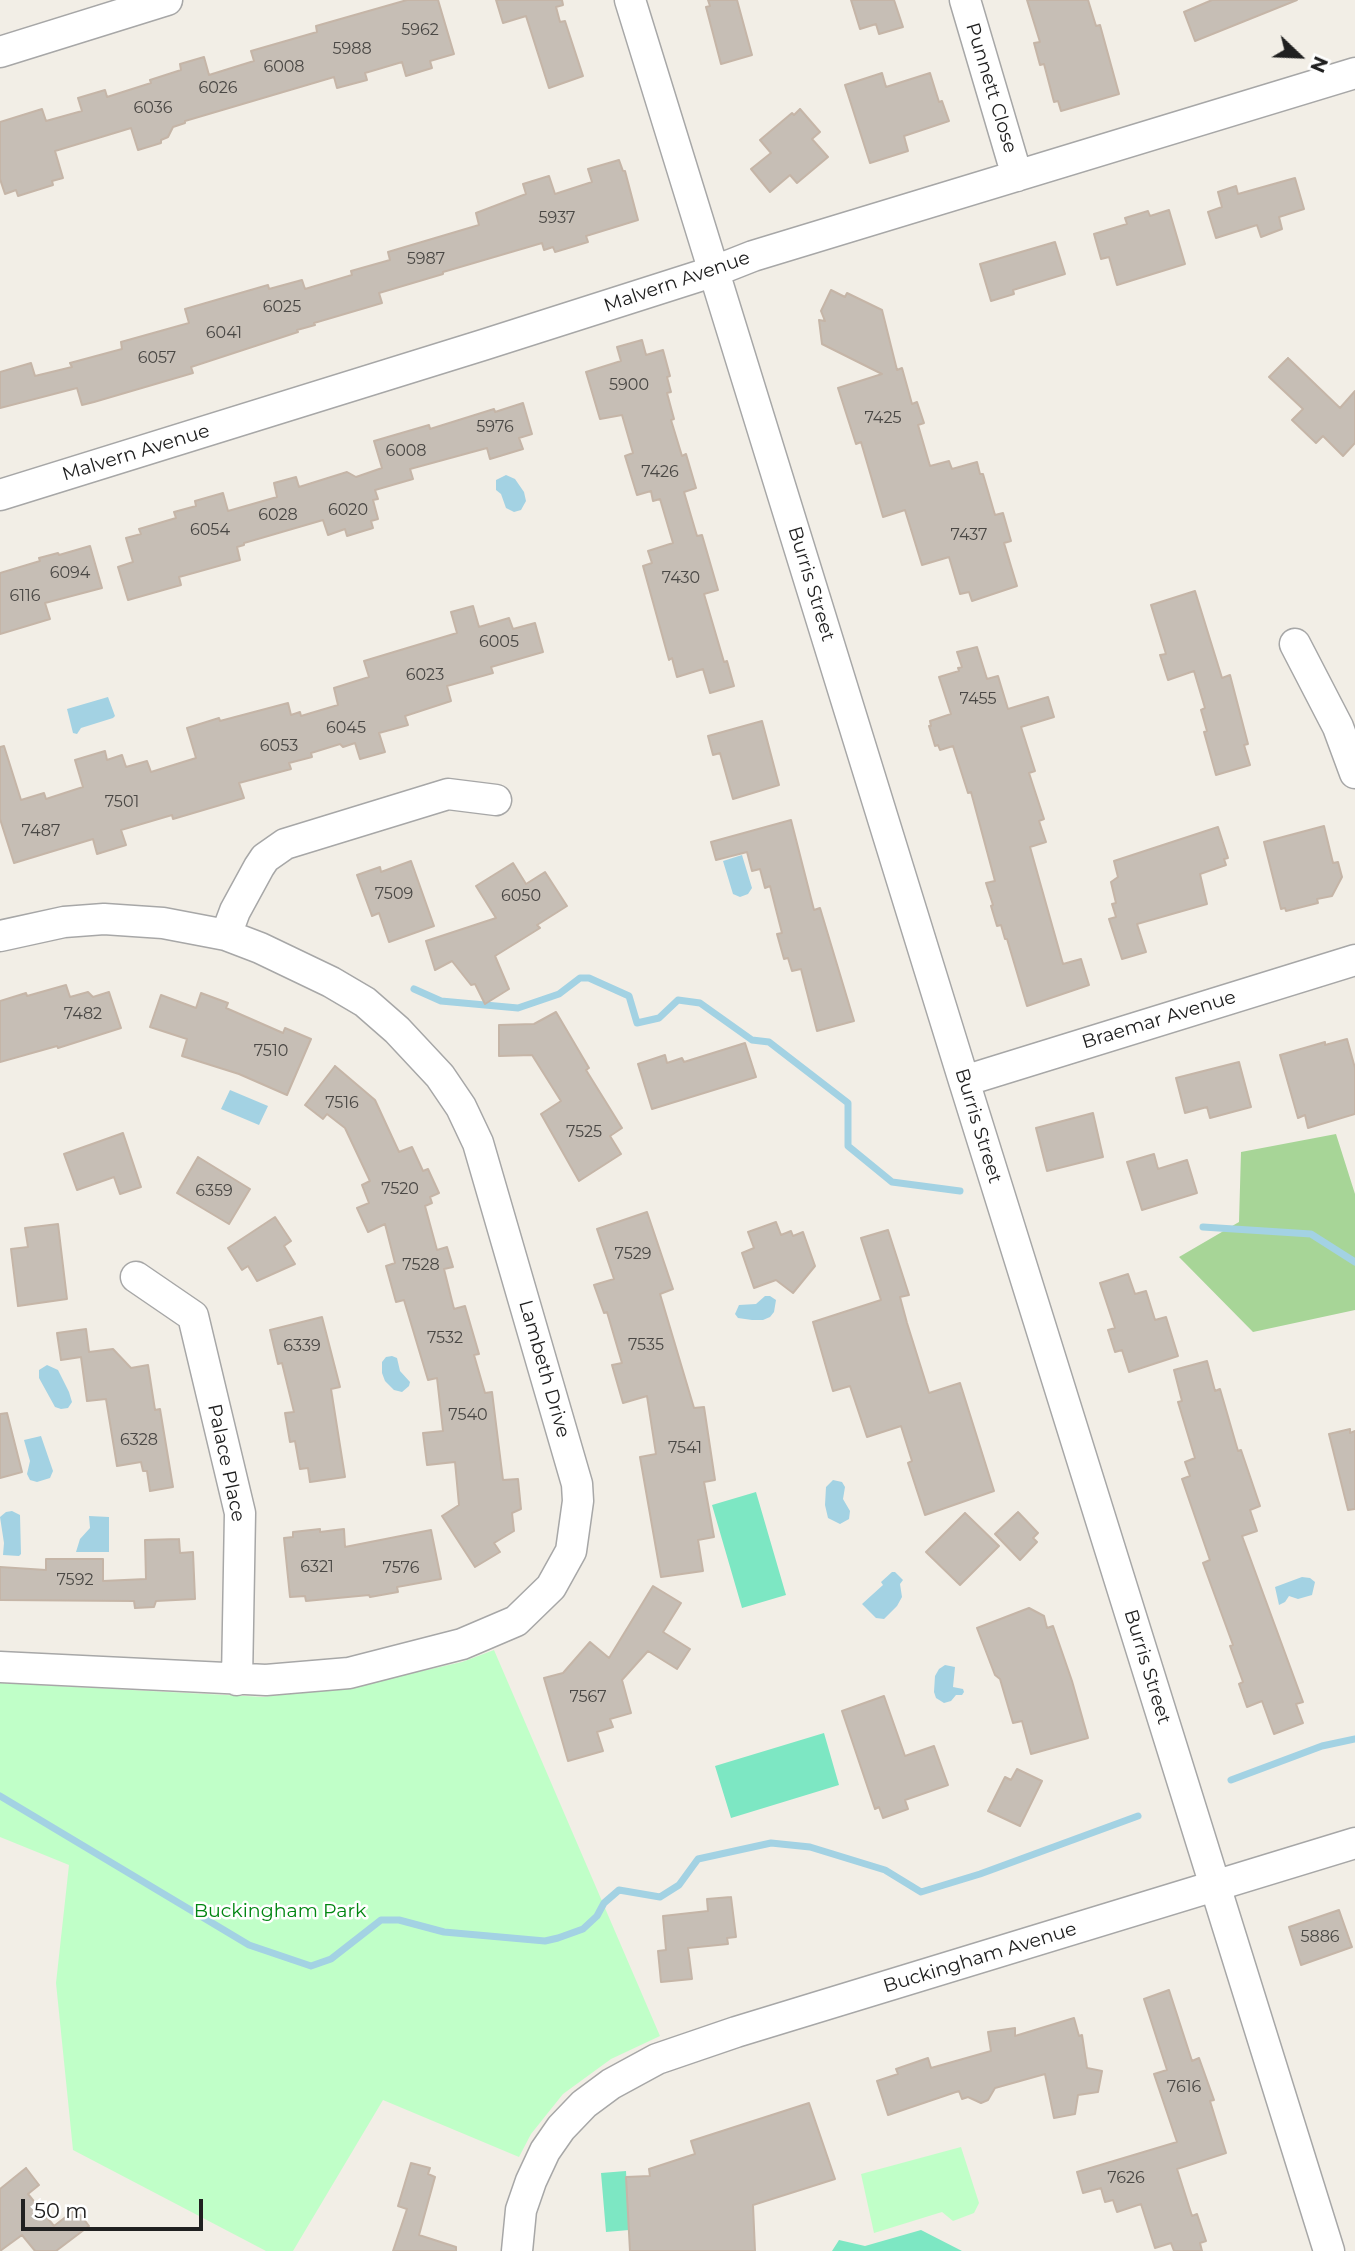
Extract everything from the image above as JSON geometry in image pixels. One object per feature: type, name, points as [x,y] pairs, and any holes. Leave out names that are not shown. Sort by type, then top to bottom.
[{"type":"street","points":[[0,52],[167,0]]},
{"type":"street","name":"Burris Street","points":[[630,0],[1329,2251]]},
{"type":"street","name":"Punnett Close","points":[[965,0],[1017,176]]},
{"type":"street","name":"Malvern Avenue","points":[[0,495],[715,271],[753,256],[1355,73]]},
{"type":"street","points":[[1295,644],[1338,727],[1355,773]]},
{"type":"street","points":[[226,935],[252,877],[265,858],[285,844],[448,794],[496,800]]},
{"type":"street","name":"Lambeth Drive","points":[[0,936],[64,922],[104,919],[163,923],[226,935],[260,948],[365,1002],[416,1048],[440,1076],[461,1107],[478,1143],[577,1484],[578,1501],[575,1534],[564,1567],[540,1600],[516,1621],[462,1644],[349,1673],[307,1678],[237,1680],[0,1667]]},
{"type":"street","name":"Braemar Avenue","points":[[964,1081],[1355,960]]},
{"type":"street","name":"Palace Place","points":[[136,1277],[193,1316],[240,1513],[237,1680]]},
{"type":"street","name":"Buckingham Avenue","points":[[517,2251],[521,2210],[531,2181],[545,2151],[561,2128],[584,2104],[611,2084],[657,2059],[736,2032],[1355,1843]]},
{"type":"green space","points":[[1336,1134],[1355,1194],[1355,1310],[1253,1332],[1179,1257],[1239,1222],[1241,1152]]},
{"type":"green space","points":[[756,1492],[786,1595],[742,1608],[712,1505]]},
{"type":"green space","name":"Buckingham Park","points":[[494,1650],[660,2036],[611,2059],[563,2094],[531,2134],[519,2157],[383,2100],[293,2251],[266,2251],[73,2150],[56,1983],[69,1865],[0,1837],[0,1683],[263,1697],[355,1686],[462,1662]]},
{"type":"green space","points":[[824,1733],[839,1785],[731,1818],[715,1766]]},
{"type":"green space","points":[[961,2147],[979,2203],[974,2213],[953,2221],[942,2212],[874,2233],[861,2174]]},
{"type":"green space","points":[[626,2171],[629,2230],[606,2232],[601,2173]]},
{"type":"green space","points":[[921,2230],[962,2251],[832,2251],[839,2240],[865,2246]]},
{"type":"water","points":[[506,475],[515,479],[524,492],[526,501],[521,510],[514,512],[506,508],[501,494],[496,490],[496,480]]},
{"type":"water","points":[[108,697],[115,716],[81,728],[77,734],[73,733],[67,709]]},
{"type":"water","points":[[742,855],[752,888],[748,894],[740,897],[733,894],[723,861]]},
{"type":"water","points":[[230,1090],[268,1106],[259,1125],[221,1109]]},
{"type":"water","points":[[765,1296],[776,1300],[774,1312],[770,1317],[752,1320],[738,1318],[735,1314],[739,1305],[756,1304]]},
{"type":"water","points":[[386,1357],[397,1358],[400,1371],[410,1382],[402,1392],[394,1390],[385,1381],[382,1373],[382,1362]]},
{"type":"water","points":[[47,1365],[58,1370],[69,1392],[72,1402],[68,1408],[55,1407],[39,1378],[39,1370]]},
{"type":"water","points":[[41,1436],[53,1471],[50,1478],[37,1482],[30,1480],[27,1474],[30,1461],[24,1440]]},
{"type":"water","points":[[833,1480],[842,1482],[845,1487],[843,1499],[850,1511],[849,1519],[840,1524],[828,1518],[825,1505],[826,1487]]},
{"type":"water","points":[[12,1511],[20,1515],[19,1556],[3,1555],[0,1517]]},
{"type":"water","points":[[89,1516],[109,1517],[109,1552],[76,1552],[80,1539],[90,1528]]},
{"type":"water","points":[[892,1572],[903,1580],[900,1584],[902,1597],[884,1619],[876,1618],[862,1604],[883,1585],[881,1582]]},
{"type":"water","points":[[1302,1577],[1315,1582],[1312,1595],[1298,1599],[1289,1596],[1279,1605],[1275,1587]]},
{"type":"water","points":[[945,1665],[955,1667],[953,1687],[963,1689],[964,1692],[944,1703],[936,1698],[934,1692],[935,1676]]},
{"type":"building","points":[[407,0],[438,0],[454,54],[430,61],[432,68],[406,76],[402,62],[365,73],[367,80],[337,88],[334,77],[185,121],[173,127],[161,143],[138,150],[131,128],[55,151],[63,178],[52,181],[53,185],[18,196],[16,190],[5,194],[0,179],[0,122],[42,109],[46,121],[82,111],[78,98],[105,90],[107,97],[151,83],[150,80],[181,70],[180,64],[204,57],[209,75],[254,61],[251,51],[317,32],[316,26]]},
{"type":"building","points":[[496,0],[562,0],[563,5],[556,7],[560,22],[565,21],[583,76],[549,88],[526,16],[503,23]]},
{"type":"building","points":[[708,0],[737,0],[752,55],[721,64],[706,7],[710,6]]},
{"type":"building","points":[[851,0],[894,0],[903,27],[879,34],[876,24],[860,29]]},
{"type":"building","points":[[1027,0],[1088,0],[1096,26],[1100,25],[1119,94],[1061,111],[1058,101],[1054,102],[1044,64],[1040,65],[1034,43],[1040,42]]},
{"type":"building","points":[[1212,0],[1297,0],[1195,41],[1184,12]]},
{"type":"building","points":[[882,73],[886,87],[930,73],[939,102],[942,101],[949,121],[904,136],[908,151],[870,163],[845,85]]},
{"type":"building","points":[[800,109],[820,132],[812,139],[828,157],[797,183],[790,175],[770,192],[751,169],[771,153],[760,140]]},
{"type":"building","points":[[619,160],[625,171],[638,220],[586,236],[588,242],[555,252],[553,247],[544,250],[542,243],[443,272],[379,293],[382,303],[314,323],[315,325],[297,330],[298,332],[191,367],[193,373],[94,402],[82,405],[77,388],[0,408],[0,372],[31,363],[35,376],[72,367],[70,363],[122,349],[121,342],[189,323],[185,309],[268,285],[269,289],[302,280],[305,289],[352,275],[351,271],[390,260],[388,252],[479,225],[476,213],[526,194],[523,184],[549,176],[555,194],[592,182],[588,169]]},
{"type":"building","points":[[1295,178],[1304,209],[1279,217],[1282,229],[1261,237],[1257,225],[1216,238],[1208,212],[1222,207],[1218,192],[1236,186],[1238,194]]},
{"type":"building","points":[[1169,210],[1185,264],[1117,285],[1109,257],[1101,259],[1094,234],[1127,224],[1125,218],[1148,211],[1150,216]]},
{"type":"building","points":[[1055,242],[1065,274],[1013,290],[1014,294],[991,301],[980,264]]},
{"type":"building","points":[[831,290],[845,297],[847,293],[882,310],[897,370],[902,368],[912,404],[917,402],[924,423],[918,425],[930,466],[949,461],[952,469],[977,462],[995,515],[1003,513],[1011,541],[1004,543],[1017,586],[972,601],[969,592],[960,594],[949,557],[922,565],[905,510],[883,517],[861,442],[856,444],[838,388],[882,374],[822,344],[819,320],[825,321],[821,311]]},
{"type":"building","points":[[642,340],[646,355],[663,350],[670,376],[667,377],[671,392],[667,393],[674,419],[671,420],[682,456],[686,454],[696,488],[684,492],[697,536],[702,535],[718,590],[704,594],[734,686],[710,693],[703,669],[677,677],[672,658],[669,660],[643,566],[652,563],[648,551],[673,543],[660,499],[653,501],[651,491],[637,495],[625,456],[633,453],[622,415],[600,419],[586,372],[621,361],[617,347]]},
{"type":"building","points":[[1288,358],[1340,408],[1355,391],[1355,443],[1343,456],[1323,436],[1316,443],[1292,420],[1303,409],[1269,377]]},
{"type":"building","points":[[523,403],[532,434],[519,438],[523,449],[490,459],[487,448],[410,469],[413,479],[375,490],[378,499],[373,500],[378,519],[371,521],[373,528],[347,536],[345,529],[328,535],[323,520],[244,543],[237,547],[240,560],[179,577],[181,585],[128,600],[118,567],[133,562],[126,538],[141,534],[139,529],[176,518],[174,512],[196,506],[195,501],[223,493],[228,511],[277,497],[274,483],[296,477],[299,487],[347,472],[356,477],[382,468],[374,441],[429,425],[430,429]]},
{"type":"building","points":[[90,546],[102,588],[45,603],[50,619],[0,634],[0,573],[40,561],[39,558]]},
{"type":"building","points":[[1195,591],[1222,678],[1230,675],[1248,744],[1244,745],[1250,765],[1216,775],[1204,732],[1207,731],[1201,710],[1205,708],[1194,671],[1168,680],[1160,655],[1166,654],[1151,605]]},
{"type":"building","points":[[473,606],[479,627],[509,618],[513,629],[535,623],[543,652],[491,667],[493,673],[447,686],[451,701],[405,716],[408,725],[379,733],[385,752],[360,759],[355,743],[343,747],[340,744],[311,753],[312,757],[289,763],[291,769],[239,783],[244,798],[173,819],[172,815],[121,830],[126,845],[97,854],[93,839],[14,863],[0,819],[0,747],[4,746],[21,800],[44,793],[46,799],[83,787],[75,760],[105,751],[107,760],[122,755],[126,767],[147,761],[151,772],[196,758],[187,728],[288,703],[291,715],[300,712],[301,716],[338,705],[334,688],[369,677],[364,661],[457,633],[451,612]]},
{"type":"building","points":[[977,647],[987,679],[998,676],[1008,709],[1048,697],[1054,717],[1021,727],[1035,771],[1029,773],[1044,819],[1039,821],[1046,842],[1030,847],[1063,964],[1081,959],[1089,985],[1027,1006],[1007,939],[1001,925],[997,926],[991,906],[993,905],[986,883],[995,881],[971,792],[968,793],[953,746],[940,750],[938,745],[935,746],[929,726],[930,721],[951,714],[939,677],[959,671],[958,668],[962,667],[957,652]]},
{"type":"building","points":[[762,721],[779,785],[733,799],[720,753],[713,755],[708,736]]},
{"type":"building","points":[[791,820],[814,910],[820,908],[854,1021],[817,1031],[801,969],[792,971],[788,958],[784,959],[777,934],[782,933],[770,886],[765,888],[760,869],[752,871],[747,852],[716,860],[711,842]]},
{"type":"building","points":[[1324,826],[1333,863],[1338,862],[1342,877],[1332,896],[1317,899],[1318,903],[1286,911],[1285,908],[1281,909],[1264,842]]},
{"type":"building","points":[[1218,827],[1228,858],[1224,859],[1226,865],[1200,874],[1207,904],[1137,924],[1146,952],[1122,959],[1109,919],[1116,917],[1112,904],[1116,903],[1111,882],[1118,877],[1114,861]]},
{"type":"building","points":[[411,861],[434,926],[389,942],[379,913],[372,916],[357,875],[380,867],[381,872]]},
{"type":"building","points":[[513,863],[526,884],[545,872],[567,906],[537,925],[540,928],[495,956],[509,989],[485,1004],[475,984],[471,985],[452,961],[435,970],[426,941],[496,918],[476,886]]},
{"type":"building","points":[[66,985],[70,997],[88,992],[93,997],[109,992],[121,1028],[58,1048],[57,1046],[0,1062],[0,1001]]},
{"type":"building","points":[[201,993],[228,1003],[226,1008],[283,1033],[285,1028],[311,1039],[287,1095],[239,1074],[182,1056],[187,1039],[150,1027],[161,995],[196,1008]]},
{"type":"building","points":[[556,1012],[589,1068],[586,1070],[622,1128],[610,1136],[621,1154],[579,1181],[541,1114],[561,1101],[532,1055],[499,1056],[499,1025],[534,1024]]},
{"type":"building","points":[[1347,1039],[1355,1068],[1355,1114],[1308,1128],[1305,1115],[1298,1118],[1280,1055],[1325,1042],[1325,1045]]},
{"type":"building","points":[[745,1043],[756,1077],[652,1109],[638,1064],[665,1055],[667,1063],[682,1058],[684,1062]]},
{"type":"building","points":[[1239,1062],[1251,1107],[1210,1118],[1207,1107],[1185,1113],[1176,1078]]},
{"type":"building","points":[[335,1066],[375,1100],[399,1152],[412,1147],[423,1171],[428,1169],[439,1193],[430,1197],[432,1203],[425,1206],[437,1250],[447,1247],[453,1267],[444,1269],[454,1309],[465,1306],[479,1354],[474,1355],[485,1393],[492,1392],[503,1480],[518,1479],[521,1509],[512,1513],[514,1531],[494,1543],[500,1552],[475,1567],[442,1516],[459,1505],[455,1462],[427,1465],[423,1433],[443,1431],[437,1378],[428,1380],[404,1300],[396,1302],[386,1266],[395,1263],[385,1224],[368,1232],[357,1208],[369,1203],[362,1185],[370,1181],[345,1128],[327,1114],[323,1119],[305,1105]]},
{"type":"building","points":[[1093,1113],[1103,1157],[1047,1171],[1036,1128]]},
{"type":"building","points":[[123,1133],[141,1187],[120,1194],[114,1177],[77,1190],[64,1154]]},
{"type":"building","points":[[1154,1154],[1158,1169],[1187,1160],[1197,1193],[1142,1210],[1127,1162]]},
{"type":"building","points":[[198,1157],[250,1189],[229,1224],[177,1193]]},
{"type":"building","points":[[647,1212],[673,1289],[660,1294],[694,1408],[704,1407],[715,1480],[704,1482],[714,1537],[698,1540],[703,1571],[661,1577],[640,1457],[656,1454],[647,1396],[623,1403],[612,1365],[622,1363],[607,1312],[604,1313],[594,1285],[614,1279],[597,1229]]},
{"type":"building","points":[[275,1217],[291,1241],[284,1246],[295,1264],[257,1281],[248,1266],[242,1270],[228,1248]]},
{"type":"building","points":[[776,1222],[781,1235],[791,1231],[793,1236],[803,1232],[815,1266],[793,1293],[776,1280],[754,1288],[742,1253],[754,1248],[748,1232]]},
{"type":"building","points":[[58,1224],[67,1299],[18,1306],[11,1249],[28,1247],[25,1228]]},
{"type":"building","points":[[888,1230],[909,1295],[900,1297],[929,1393],[960,1383],[994,1491],[925,1515],[908,1463],[912,1461],[901,1426],[867,1437],[850,1386],[833,1391],[813,1322],[881,1300],[861,1238]]},
{"type":"building","points":[[1128,1274],[1135,1294],[1146,1291],[1155,1320],[1166,1317],[1178,1356],[1129,1372],[1122,1350],[1115,1352],[1108,1330],[1115,1328],[1100,1283]]},
{"type":"building","points":[[322,1317],[340,1387],[331,1389],[345,1477],[310,1482],[308,1468],[300,1469],[295,1441],[290,1442],[285,1413],[294,1412],[282,1363],[278,1364],[270,1330]]},
{"type":"building","points":[[86,1329],[89,1352],[113,1349],[131,1368],[148,1365],[155,1410],[160,1409],[173,1487],[150,1491],[147,1471],[143,1471],[141,1462],[117,1466],[106,1399],[87,1401],[81,1357],[61,1360],[57,1333]]},
{"type":"building","points":[[1207,1361],[1215,1391],[1220,1389],[1238,1451],[1241,1450],[1260,1506],[1250,1510],[1257,1531],[1242,1536],[1303,1702],[1296,1704],[1303,1723],[1274,1734],[1262,1701],[1247,1707],[1239,1684],[1243,1682],[1230,1646],[1233,1645],[1203,1563],[1210,1560],[1182,1479],[1190,1476],[1185,1462],[1195,1458],[1178,1402],[1182,1401],[1174,1370]]},
{"type":"building","points":[[7,1413],[22,1472],[0,1478],[0,1414]]},
{"type":"building","points":[[1350,1429],[1350,1433],[1355,1431],[1355,1509],[1348,1510],[1329,1434]]},
{"type":"building","points":[[1018,1512],[1038,1533],[1033,1538],[1037,1542],[1020,1560],[995,1534]]},
{"type":"building","points":[[965,1513],[999,1546],[960,1585],[926,1552]]},
{"type":"building","points":[[320,1529],[320,1532],[344,1529],[345,1547],[431,1530],[441,1579],[397,1587],[398,1592],[370,1597],[306,1601],[305,1596],[290,1597],[284,1538],[293,1537],[293,1532]]},
{"type":"building","points":[[179,1539],[180,1553],[193,1552],[195,1599],[156,1601],[154,1607],[135,1608],[134,1601],[0,1600],[0,1567],[46,1570],[46,1559],[103,1559],[103,1581],[146,1579],[145,1540]]},
{"type":"building","points":[[653,1586],[681,1603],[663,1632],[690,1649],[677,1669],[648,1651],[622,1680],[631,1713],[610,1719],[613,1727],[597,1732],[603,1751],[568,1761],[544,1678],[563,1673],[590,1642],[609,1658]]},
{"type":"building","points":[[1029,1608],[1044,1616],[1047,1628],[1053,1626],[1088,1738],[1031,1754],[1022,1721],[1013,1723],[1000,1679],[995,1675],[977,1628]]},
{"type":"building","points":[[884,1696],[905,1756],[934,1746],[948,1785],[905,1800],[908,1809],[883,1818],[879,1807],[875,1809],[842,1711]]},
{"type":"building","points":[[1017,1769],[1042,1781],[1020,1826],[988,1811],[1005,1777],[1011,1780]]},
{"type":"building","points":[[731,1897],[736,1937],[727,1938],[728,1944],[688,1948],[692,1979],[661,1982],[658,1951],[666,1950],[663,1916],[708,1911],[707,1899]]},
{"type":"building","points":[[1339,1910],[1352,1947],[1301,1965],[1289,1927]]},
{"type":"building","points":[[1169,1990],[1192,2061],[1199,2058],[1214,2100],[1210,2101],[1226,2153],[1177,2169],[1192,2216],[1197,2214],[1206,2241],[1200,2243],[1202,2251],[1174,2251],[1171,2243],[1155,2248],[1141,2204],[1117,2212],[1113,2200],[1105,2202],[1101,2188],[1083,2193],[1077,2172],[1177,2142],[1154,2074],[1167,2070],[1144,1999]]},
{"type":"building","points":[[1074,2018],[1079,2036],[1082,2035],[1087,2068],[1102,2071],[1098,2092],[1078,2095],[1075,2114],[1054,2118],[1045,2074],[995,2088],[988,2100],[981,2103],[968,2097],[962,2099],[959,2091],[888,2115],[877,2081],[898,2074],[896,2069],[928,2058],[931,2068],[991,2051],[988,2032],[1015,2028],[1015,2036]]},
{"type":"building","points":[[809,2103],[835,2179],[753,2205],[755,2251],[630,2251],[626,2177],[650,2176],[649,2169],[695,2154],[691,2141]]},
{"type":"building","points":[[411,2163],[430,2168],[428,2174],[435,2177],[419,2235],[456,2247],[456,2251],[393,2251],[407,2209],[398,2206]]},
{"type":"building","points":[[26,2168],[39,2185],[28,2194],[54,2226],[76,2209],[89,2226],[56,2251],[35,2251],[22,2235],[0,2251],[0,2189]]},
{"type":"waterway","points":[[414,989],[441,1001],[518,1008],[559,994],[580,978],[589,978],[629,996],[637,1023],[659,1018],[678,1000],[700,1003],[752,1040],[769,1042],[848,1103],[848,1146],[892,1182],[960,1191]]},
{"type":"waterway","points":[[1203,1227],[1311,1234],[1355,1262]]},
{"type":"waterway","points":[[1231,1780],[1322,1746],[1355,1739]]},
{"type":"waterway","points":[[0,1796],[249,1945],[311,1966],[331,1959],[381,1920],[399,1920],[444,1932],[545,1941],[558,1938],[583,1929],[597,1916],[604,1903],[619,1890],[660,1897],[679,1885],[698,1859],[771,1843],[810,1847],[885,1870],[921,1892],[980,1874],[1138,1816]]}]
